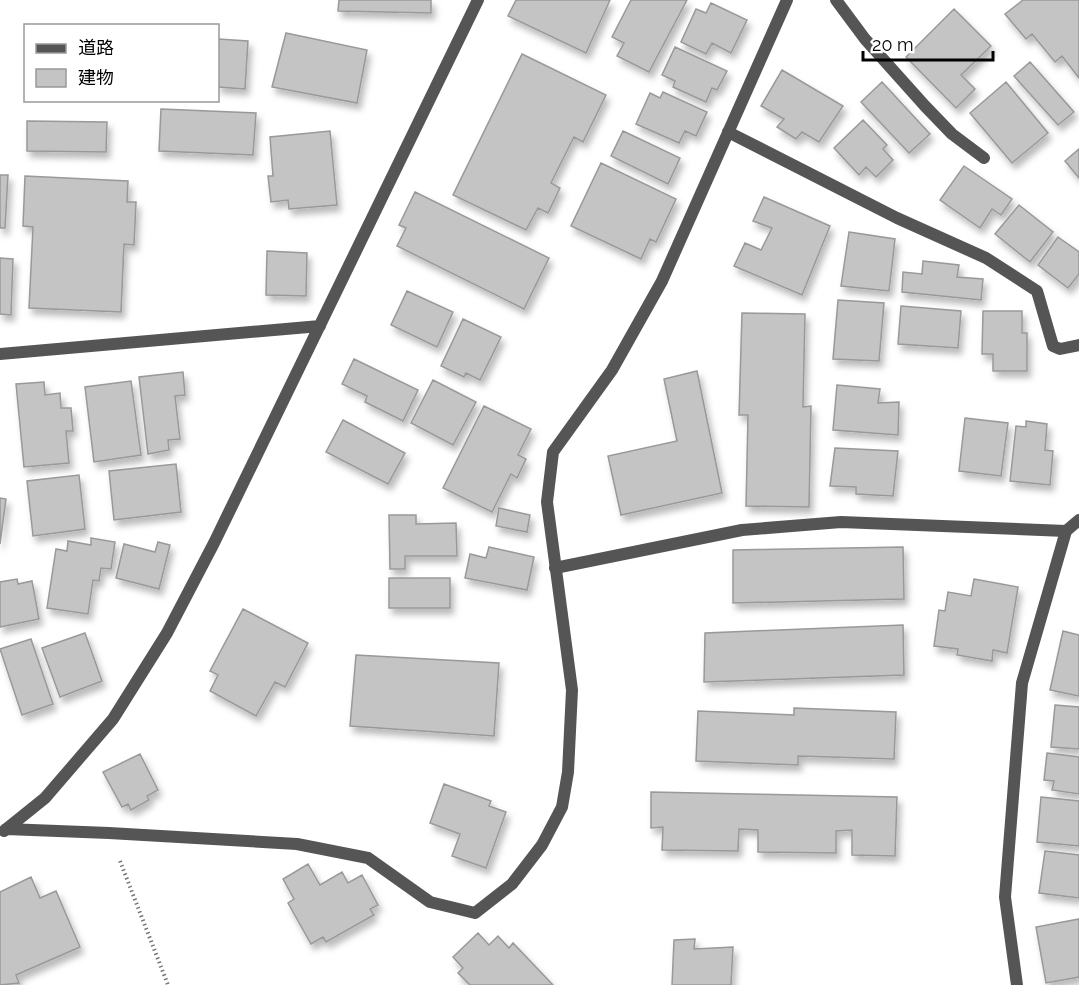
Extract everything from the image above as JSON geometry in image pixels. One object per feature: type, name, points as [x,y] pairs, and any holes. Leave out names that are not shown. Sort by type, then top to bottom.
[{"type":"street","points":[[3,831],[45,798],[113,719],[167,633],[214,543],[478,0]]},
{"type":"street","points":[[3,831],[109,833],[297,844],[368,858],[430,902],[475,913],[512,884],[542,845],[562,807],[568,772],[572,690],[547,502],[553,452],[612,370],[662,282],[787,0]]},
{"type":"street","points":[[836,0],[865,39],[932,113],[952,134],[984,158]]},
{"type":"street","points":[[728,132],[897,218],[986,258],[1037,291],[1053,346],[1060,349],[1079,345]]},
{"type":"street","points":[[0,354],[320,326]]},
{"type":"street","points":[[1017,985],[1005,897],[1022,683],[1066,531],[1079,520]]},
{"type":"street","points":[[555,568],[742,530],[841,522],[1066,531]]},
{"type":"path","points":[[109,833],[168,985]]},
{"type":"building","points":[[339,0],[431,0],[431,13],[338,11]]},
{"type":"building","points":[[516,0],[610,0],[586,53],[508,16]]},
{"type":"building","points":[[631,0],[687,0],[649,72],[617,56],[624,43],[612,37]]},
{"type":"building","points":[[1023,0],[1079,0],[1079,78],[1062,56],[1055,62],[1032,34],[1026,39],[1005,14]]},
{"type":"building","points":[[711,3],[747,20],[731,53],[712,43],[706,54],[681,42],[696,9],[706,13]]},
{"type":"building","points":[[954,9],[991,46],[961,75],[975,89],[956,108],[906,57]]},
{"type":"building","points":[[286,33],[367,50],[357,103],[272,87]]},
{"type":"building","points":[[219,39],[248,41],[245,89],[219,87]]},
{"type":"building","points":[[675,47],[727,71],[717,90],[712,88],[706,102],[673,87],[675,81],[662,75]]},
{"type":"building","points":[[522,54],[606,95],[583,142],[574,137],[551,183],[560,188],[548,213],[538,208],[526,230],[453,195]]},
{"type":"building","points":[[1030,62],[1074,112],[1058,125],[1014,76]]},
{"type":"building","points":[[782,70],[843,106],[819,142],[802,132],[796,139],[777,127],[784,119],[761,106]]},
{"type":"building","points":[[882,82],[930,134],[909,153],[861,102]]},
{"type":"building","points":[[1006,82],[1048,133],[1012,163],[970,113]]},
{"type":"building","points":[[663,92],[707,112],[696,136],[685,131],[679,143],[636,124],[650,93],[660,98]]},
{"type":"building","points":[[161,109],[256,113],[253,155],[159,151]]},
{"type":"building","points":[[863,120],[887,145],[883,149],[893,160],[876,177],[866,167],[859,175],[834,148]]},
{"type":"building","points":[[27,121],[107,122],[106,152],[27,151]]},
{"type":"building","points":[[330,131],[337,205],[289,209],[288,200],[271,202],[268,176],[273,176],[270,137]]},
{"type":"building","points":[[623,131],[680,158],[668,184],[611,156]]},
{"type":"building","points":[[1079,149],[1079,178],[1065,161]]},
{"type":"building","points":[[601,163],[676,199],[656,242],[650,239],[641,259],[571,226]]},
{"type":"building","points":[[964,166],[1012,199],[1001,215],[992,209],[980,228],[940,200]]},
{"type":"building","points":[[0,175],[8,175],[5,228],[0,228]]},
{"type":"building","points":[[25,176],[128,181],[127,202],[136,202],[134,245],[124,244],[121,312],[29,308],[33,227],[23,226]]},
{"type":"building","points":[[415,192],[549,258],[524,309],[397,246],[406,228],[399,225]]},
{"type":"building","points":[[764,197],[830,226],[802,295],[734,266],[745,243],[761,250],[772,228],[753,221]]},
{"type":"building","points":[[1019,205],[1053,232],[1030,262],[995,234]]},
{"type":"building","points":[[849,232],[895,239],[889,291],[841,286]]},
{"type":"building","points":[[1058,237],[1079,252],[1079,274],[1068,288],[1038,265]]},
{"type":"building","points":[[267,251],[307,253],[306,296],[266,295]]},
{"type":"building","points":[[0,258],[13,259],[11,315],[0,314]]},
{"type":"building","points":[[923,261],[959,265],[957,277],[983,279],[981,300],[902,292],[903,272],[922,274]]},
{"type":"building","points":[[407,291],[453,312],[437,347],[391,325]]},
{"type":"building","points":[[838,300],[884,303],[879,361],[833,359]]},
{"type":"building","points":[[901,306],[961,311],[958,348],[898,344]]},
{"type":"building","points":[[983,311],[1022,311],[1022,333],[1027,333],[1027,371],[993,371],[993,354],[982,354]]},
{"type":"building","points":[[742,313],[805,314],[803,407],[811,406],[809,507],[746,506],[748,415],[739,415]]},
{"type":"building","points":[[463,319],[501,337],[480,380],[466,373],[464,377],[441,366]]},
{"type":"building","points":[[354,359],[418,390],[403,421],[365,402],[367,396],[342,384]]},
{"type":"building","points":[[697,371],[722,493],[621,515],[608,456],[677,441],[664,379]]},
{"type":"building","points":[[183,372],[185,395],[175,396],[180,439],[168,440],[169,450],[148,454],[139,377]]},
{"type":"building","points":[[433,380],[476,402],[453,445],[411,423]]},
{"type":"building","points":[[131,381],[141,455],[94,462],[85,387]]},
{"type":"building","points":[[44,382],[45,395],[60,393],[61,408],[71,408],[73,431],[66,431],[69,463],[24,467],[16,384]]},
{"type":"building","points":[[837,385],[880,389],[878,403],[899,402],[898,435],[833,430]]},
{"type":"building","points":[[484,406],[531,429],[518,455],[526,459],[517,478],[511,474],[492,512],[443,488]]},
{"type":"building","points":[[965,418],[1008,423],[1001,476],[959,471]]},
{"type":"building","points":[[343,420],[405,453],[388,484],[326,452]]},
{"type":"building","points":[[1026,421],[1047,424],[1045,450],[1053,451],[1050,485],[1010,481],[1016,426],[1026,427]]},
{"type":"building","points":[[835,448],[898,451],[893,496],[856,494],[856,487],[830,486]]},
{"type":"building","points":[[176,464],[181,512],[114,520],[109,471]]},
{"type":"building","points":[[79,475],[85,529],[33,536],[27,481]]},
{"type":"building","points":[[0,498],[6,499],[0,544]]},
{"type":"building","points":[[499,508],[530,515],[527,532],[496,526]]},
{"type":"building","points":[[389,515],[416,515],[416,524],[456,523],[457,556],[405,556],[405,569],[390,569]]},
{"type":"building","points":[[91,538],[115,542],[111,569],[101,568],[99,581],[93,580],[88,614],[47,608],[56,549],[67,551],[68,541],[91,545]]},
{"type":"building","points":[[158,542],[170,545],[159,589],[116,578],[124,544],[155,552]]},
{"type":"building","points":[[489,547],[534,557],[527,590],[465,578],[470,554],[486,558]]},
{"type":"building","points":[[903,547],[904,599],[733,603],[733,550]]},
{"type":"building","points":[[389,578],[450,578],[450,608],[389,608]]},
{"type":"building","points":[[17,579],[18,584],[32,581],[39,619],[0,627],[0,582]]},
{"type":"building","points":[[974,579],[1018,587],[1007,653],[993,650],[992,661],[957,655],[958,649],[934,646],[939,610],[945,611],[948,592],[971,596]]},
{"type":"building","points":[[243,609],[308,643],[285,687],[275,682],[256,716],[210,691],[218,675],[210,671]]},
{"type":"building","points":[[903,625],[904,675],[704,682],[705,633]]},
{"type":"building","points":[[1063,631],[1079,635],[1079,696],[1050,690]]},
{"type":"building","points":[[85,633],[102,681],[60,697],[42,648]]},
{"type":"building","points":[[31,639],[53,704],[22,715],[0,649]]},
{"type":"building","points":[[356,655],[499,663],[494,736],[350,726]]},
{"type":"building","points":[[1055,705],[1079,707],[1079,749],[1051,747]]},
{"type":"building","points":[[794,708],[896,712],[894,759],[798,756],[798,765],[696,761],[698,711],[794,715]]},
{"type":"building","points":[[1047,753],[1079,757],[1079,794],[1052,790],[1054,781],[1044,780]]},
{"type":"building","points":[[140,754],[158,790],[147,796],[149,800],[131,810],[128,804],[122,807],[103,772]]},
{"type":"building","points":[[444,784],[491,801],[489,806],[506,812],[486,868],[452,856],[460,834],[430,823]]},
{"type":"building","points":[[651,792],[897,797],[895,856],[852,855],[852,830],[836,831],[836,853],[758,852],[758,830],[739,829],[738,851],[662,850],[663,827],[651,828]]},
{"type":"building","points":[[1041,797],[1079,801],[1079,846],[1037,842]]},
{"type":"building","points":[[1045,851],[1079,855],[1079,898],[1039,893]]},
{"type":"building","points":[[308,864],[320,885],[342,872],[348,883],[362,875],[378,905],[370,909],[374,915],[326,942],[323,937],[311,944],[288,903],[294,899],[283,879]]},
{"type":"building","points":[[31,877],[40,898],[56,891],[80,947],[16,975],[19,983],[0,985],[0,892]]},
{"type":"building","points":[[1079,919],[1079,977],[1046,983],[1036,927]]},
{"type":"building","points":[[478,933],[489,945],[498,936],[509,948],[513,943],[553,985],[470,985],[458,973],[463,968],[453,957]]},
{"type":"building","points":[[695,939],[694,949],[733,947],[731,985],[672,985],[674,940]]}]
